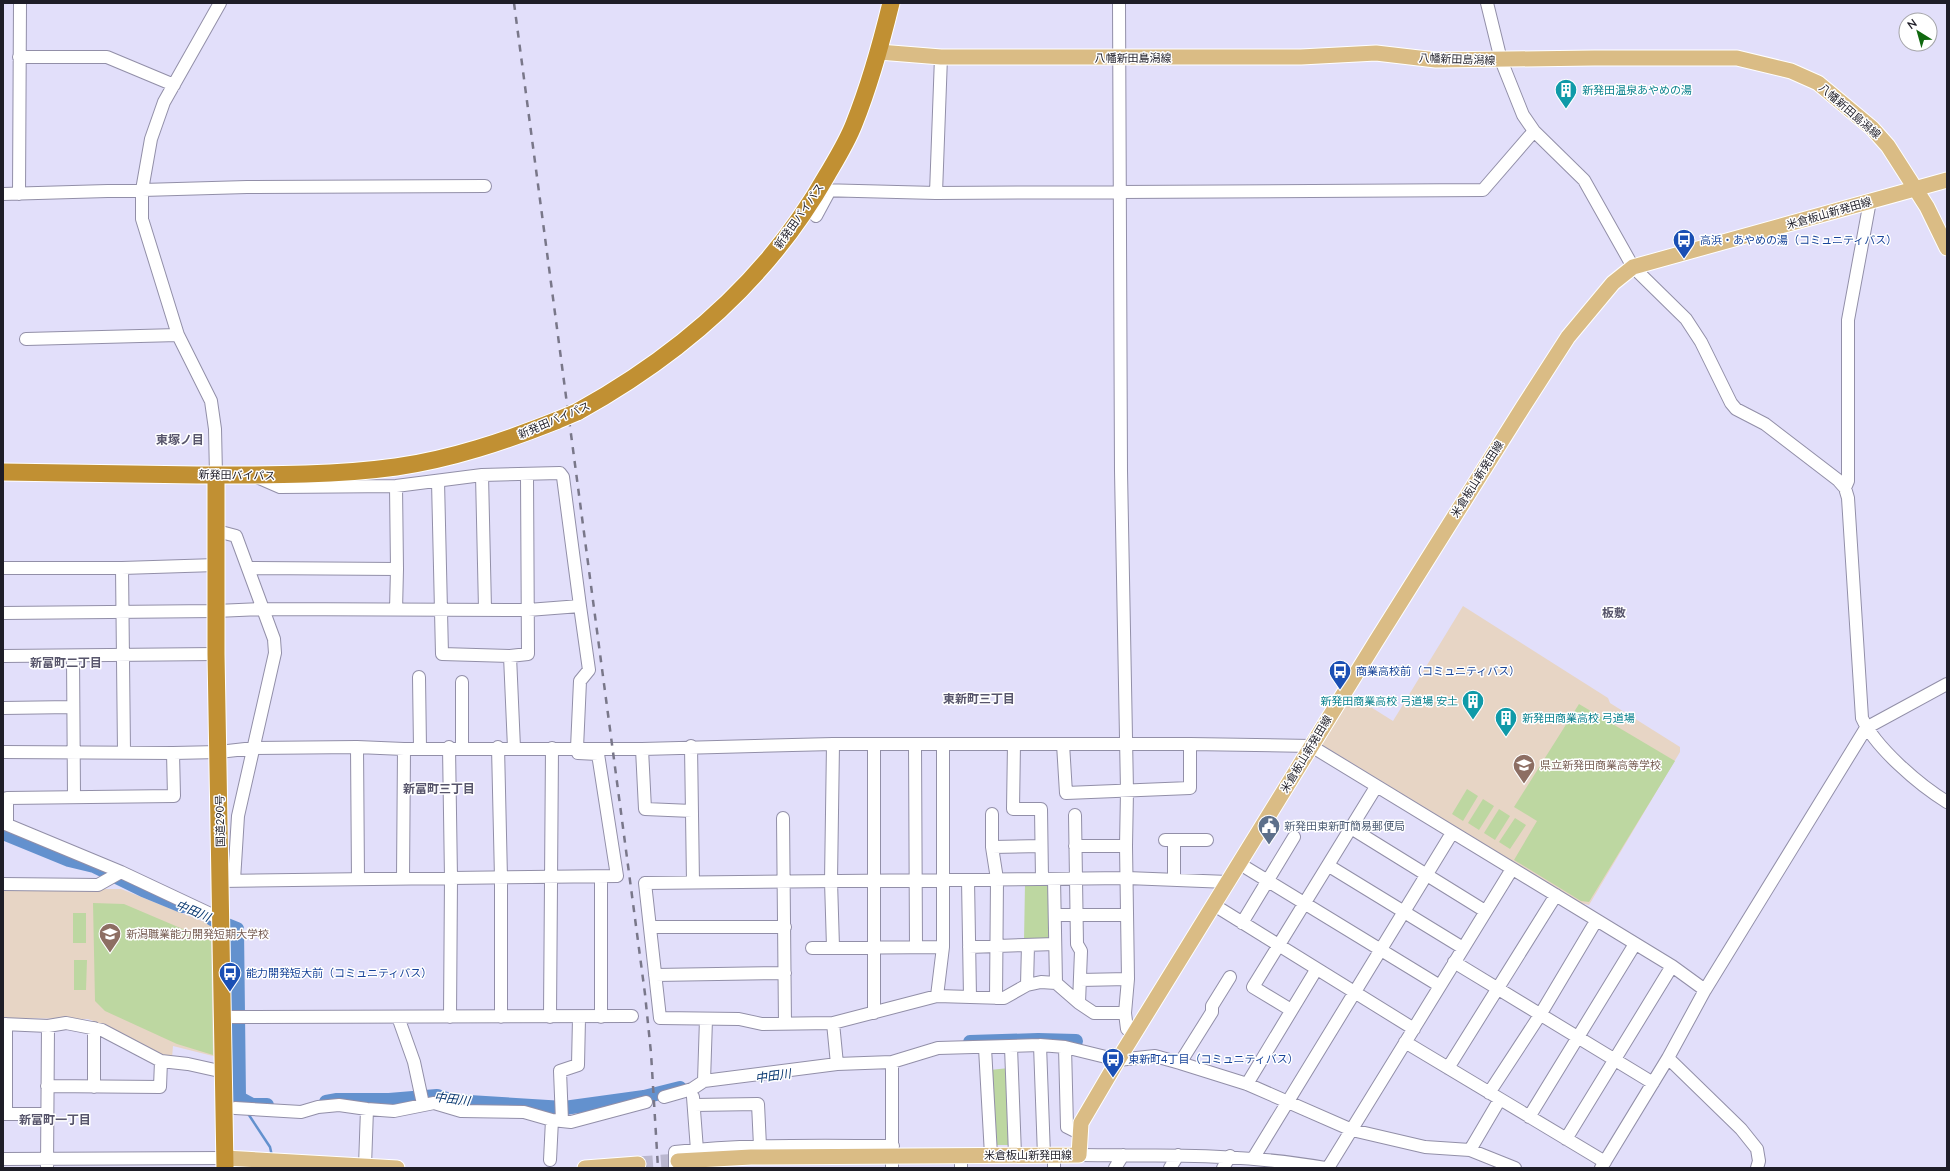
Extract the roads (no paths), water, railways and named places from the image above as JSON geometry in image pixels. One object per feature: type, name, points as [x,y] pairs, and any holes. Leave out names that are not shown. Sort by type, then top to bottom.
[{"type":"highway","name":"新発田バイパス","points":[[3,472],[256,476],[320,474],[397,467],[476,450],[577,412],[618,389],[657,363],[711,319],[753,278],[824,190],[853,125],[880,52],[891,3]]},
{"type":"highway","name":"国道290号","points":[[216,475],[216,654],[219,752],[227,881],[221,925],[225,1163]]},
{"type":"main road","name":"八幡新田島潟線","points":[[880,52],[941,57],[1301,57],[1376,53],[1436,60],[1738,58],[1791,71],[1818,83],[1831,92],[1872,128],[1888,146],[1927,207],[1947,248]]},
{"type":"main road","name":"米倉板山新発田線","points":[[676,1164],[751,1157],[892,1157],[961,1161],[991,1155],[1015,1155],[1051,1160],[1080,1155],[1079,1133],[1085,1114],[1118,1060],[1480,473],[1568,337],[1613,283],[1633,267],[1947,180]]},
{"type":"main road","points":[[225,1163],[396,1168]]},
{"type":"main road","points":[[585,1168],[638,1164]]},
{"type":"street","points":[[19,194],[20,3]]},
{"type":"street","points":[[216,475],[215,429],[211,402],[178,335],[142,219],[142,190],[151,139],[164,102],[220,3]]},
{"type":"street","points":[[1119,3],[1121,471],[1127,791],[1126,846],[1128,979],[1125,1013],[1127,1028],[1134,1035]]},
{"type":"street","points":[[1487,3],[1501,60],[1523,116],[1534,131],[1584,180],[1633,267],[1686,319],[1701,342],[1730,403],[1770,428],[1838,480],[1845,488],[1848,498],[1862,718],[1866,728],[1919,782],[1947,802]]},
{"type":"street","points":[[19,57],[106,57],[174,85]]},
{"type":"street","points":[[936,192],[941,57]]},
{"type":"street","points":[[816,216],[824,190],[936,192],[1484,190],[1534,131]]},
{"type":"street","points":[[3,194],[247,187],[485,186]]},
{"type":"street","points":[[1845,488],[1848,480],[1848,320],[1870,201]]},
{"type":"street","points":[[26,339],[178,335]]},
{"type":"street","points":[[217,531],[236,536],[274,639],[275,653],[238,816],[227,881],[617,876],[598,754],[578,753],[576,748],[580,681],[589,670],[563,477],[560,473],[482,475],[396,486],[280,487],[256,476]]},
{"type":"street","points":[[482,475],[484,609]]},
{"type":"street","points":[[438,481],[439,608],[442,654],[510,656],[528,654],[527,475]]},
{"type":"street","points":[[396,486],[396,610]]},
{"type":"street","points":[[3,568],[122,568],[216,565]]},
{"type":"street","points":[[122,568],[124,752]]},
{"type":"street","points":[[249,568],[397,569]]},
{"type":"street","points":[[3,613],[216,611],[264,609],[396,610],[439,608],[528,610],[580,606]]},
{"type":"street","points":[[3,656],[216,654]]},
{"type":"street","points":[[73,656],[72,751],[74,796]]},
{"type":"street","points":[[510,656],[514,748]]},
{"type":"street","points":[[419,677],[420,748]]},
{"type":"street","points":[[462,682],[462,747]]},
{"type":"street","points":[[1405,1042],[1566,1139],[1603,1165],[1653,1084],[1705,990],[1866,728],[1947,684]]},
{"type":"street","points":[[3,708],[72,707]]},
{"type":"street","points":[[3,752],[72,751],[173,753],[219,752],[254,748],[642,748],[833,744],[1190,744],[1311,746],[1376,788],[1672,966],[1705,990]]},
{"type":"street","points":[[833,744],[831,881],[833,947]]},
{"type":"street","points":[[874,744],[874,1012]]},
{"type":"street","points":[[915,744],[916,947]]},
{"type":"street","points":[[936,996],[943,947],[943,744]]},
{"type":"street","points":[[1014,744],[1013,809],[1041,809],[1042,879]]},
{"type":"street","points":[[1064,744],[1066,793],[1190,788],[1190,744]]},
{"type":"street","points":[[691,746],[693,882]]},
{"type":"street","points":[[356,747],[358,879]]},
{"type":"street","points":[[498,747],[501,878],[501,1017]]},
{"type":"street","points":[[449,748],[451,878],[450,1017]]},
{"type":"street","points":[[550,1017],[552,748]]},
{"type":"street","points":[[642,748],[645,809],[692,811]]},
{"type":"street","points":[[403,879],[404,749]]},
{"type":"street","points":[[173,753],[174,796],[7,798],[5,824],[122,872],[221,925]]},
{"type":"street","points":[[1291,1010],[1253,987],[1376,788]]},
{"type":"street","points":[[992,814],[992,847],[997,879],[996,998]]},
{"type":"street","points":[[1075,815],[1077,944],[1081,951],[1079,1003]]},
{"type":"street","points":[[783,818],[785,882],[785,1024]]},
{"type":"street","points":[[1351,828],[1485,911]]},
{"type":"street","points":[[1254,1157],[1405,913],[1452,833]]},
{"type":"street","points":[[1242,923],[1294,837]]},
{"type":"street","points":[[1174,879],[1169,840],[1207,840]]},
{"type":"street","points":[[992,847],[1041,846]]},
{"type":"street","points":[[1075,846],[1126,846]]},
{"type":"street","points":[[1240,864],[1440,986]]},
{"type":"street","points":[[1329,866],[1463,948]]},
{"type":"street","points":[[1328,1168],[1512,869]]},
{"type":"street","points":[[3,884],[98,885],[122,872]]},
{"type":"street","points":[[601,1017],[602,877]]},
{"type":"street","points":[[1125,1013],[1094,1013],[1079,1003],[1056,983],[1041,982],[1027,985],[1004,998],[936,996],[833,1023],[762,1024],[739,1019],[660,1018],[646,883],[1075,878],[1174,879],[1228,882]]},
{"type":"street","points":[[1054,879],[1056,983]]},
{"type":"street","points":[[968,880],[970,997]]},
{"type":"street","points":[[1448,1068],[1499,989],[1556,895]]},
{"type":"street","points":[[1214,905],[1316,970],[1414,1029]]},
{"type":"street","points":[[1055,915],[1127,915]]},
{"type":"street","points":[[1490,1093],[1596,921]]},
{"type":"street","points":[[650,927],[785,927]]},
{"type":"street","points":[[969,947],[1055,944]]},
{"type":"street","points":[[1529,1117],[1635,944]]},
{"type":"street","points":[[1027,985],[1028,945]]},
{"type":"street","points":[[812,948],[943,947]]},
{"type":"street","points":[[1454,962],[1653,1084]]},
{"type":"street","points":[[1566,1139],[1672,966]]},
{"type":"street","points":[[1247,1084],[1316,970]]},
{"type":"street","points":[[655,975],[785,973]]},
{"type":"street","points":[[1180,1063],[1212,1012],[1212,1006],[1230,976]]},
{"type":"street","points":[[1080,980],[1128,979]]},
{"type":"street","points":[[222,1017],[579,1018],[632,1016]]},
{"type":"street","points":[[398,1017],[414,1062],[424,1104]]},
{"type":"street","points":[[550,1160],[557,1121],[560,1071],[578,1065],[579,1018]]},
{"type":"street","points":[[704,1081],[706,1019]]},
{"type":"street","points":[[47,1114],[4,1114],[4,1024],[48,1026],[66,1023],[94,1028],[102,1030],[161,1060],[224,1072]]},
{"type":"street","points":[[833,1023],[837,1064]]},
{"type":"street","points":[[47,1163],[48,1026]]},
{"type":"street","points":[[94,1028],[94,1087]]},
{"type":"street","points":[[1040,1045],[1051,1160]]},
{"type":"street","points":[[664,1097],[692,1089],[704,1081],[837,1064],[892,1062],[938,1048],[985,1048],[1040,1045],[1065,1047],[1118,1060],[1155,1056],[1247,1084],[1289,1101],[1352,1130],[1425,1147],[1470,1150],[1514,1168]]},
{"type":"street","points":[[1011,1047],[1015,1155]]},
{"type":"street","points":[[1065,1047],[1067,1127],[1079,1133]]},
{"type":"street","points":[[985,1048],[991,1155]]},
{"type":"street","points":[[1668,1058],[1741,1129],[1756,1149],[1759,1161],[1758,1168]]},
{"type":"street","points":[[48,1086],[160,1087],[161,1060]]},
{"type":"street","points":[[676,1164],[675,1152],[760,1146],[892,1157],[892,1062]]},
{"type":"street","points":[[692,1089],[697,1150]]},
{"type":"street","points":[[1470,1150],[1500,1099]]},
{"type":"street","points":[[235,1108],[301,1112],[318,1107],[338,1105],[367,1110],[394,1111],[434,1103],[461,1111],[524,1112],[557,1121],[577,1121],[646,1102]]},
{"type":"street","points":[[694,1105],[758,1104],[760,1146]]},
{"type":"street","points":[[365,1166],[367,1110]]},
{"type":"street","points":[[1080,1155],[1254,1157],[1276,1164],[1325,1168]]},
{"type":"street","points":[[1115,1168],[1123,1155]]},
{"type":"street","points":[[1170,1168],[1178,1155]]},
{"type":"street","points":[[1223,1168],[1230,1156]]},
{"type":"street","points":[[3,1159],[47,1163],[225,1163]]},
{"type":"waterway","name":"中田川","points":[[3,833],[69,860],[94,866],[143,890],[182,906]]},
{"type":"waterway","name":"中田川","points":[[212,919],[237,929],[239,1098],[252,1105],[267,1105]]},
{"type":"waterway","name":"中田川","points":[[970,1042],[1038,1040],[1076,1041]]},
{"type":"waterway","name":"中田川","points":[[326,1102],[337,1100],[389,1100],[437,1096],[453,1101],[564,1108],[644,1097],[680,1088]]},
{"type":"waterway","name":"中田川","points":[[239,1098],[242,1105]]},
{"type":"waterway","points":[[247,1112],[270,1147],[272,1156]]},
{"type":"tunnel","points":[[638,1164],[678,1161]]},
{"type":"railway","points":[[514,3],[645,994],[651,1053],[658,1168]]},
{"type":"place","name":"新発田温泉あやめの湯","points":[[1566,110]]},
{"type":"place","name":"高浜・あやめの湯（コミュニティバス）","points":[[1684,260]]},
{"type":"place","name":"商業高校前（コミュニティバス）","points":[[1340,690]]},
{"type":"place","name":"新発田商業高校 弓道場 安土","points":[[1473,720]]},
{"type":"place","name":"新発田商業高校 弓道場","points":[[1506,738]]},
{"type":"place","name":"県立新発田商業高等学校","points":[[1524,784]]},
{"type":"place","name":"新発田東新町簡易郵便局","points":[[1269,846]]},
{"type":"place","name":"新潟職業能力開発短期大学校","points":[[110,954]]},
{"type":"place","name":"能力開発短大前（コミュニティバス）","points":[[230,992]]},
{"type":"place","name":"東新町4丁目（コミュニティバス）","points":[[1113,1078]]},
{"type":"district","name":"東塚ノ目","points":[[180,440]]},
{"type":"district","name":"板敷","points":[[1614,613]]},
{"type":"district","name":"新富町二丁目","points":[[66,663]]},
{"type":"district","name":"東新町三丁目","points":[[979,699]]},
{"type":"district","name":"新富町三丁目","points":[[439,789]]},
{"type":"district","name":"新富町一丁目","points":[[55,1120]]}]
